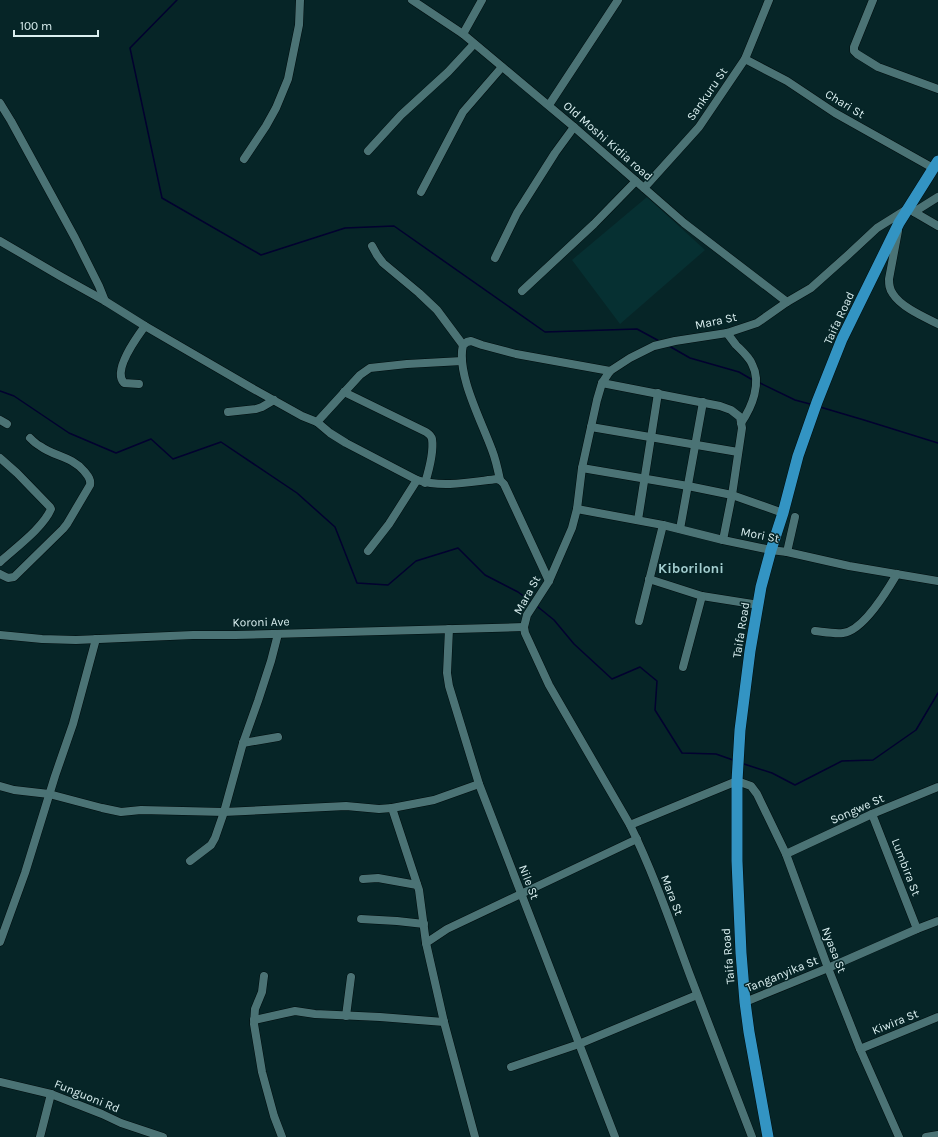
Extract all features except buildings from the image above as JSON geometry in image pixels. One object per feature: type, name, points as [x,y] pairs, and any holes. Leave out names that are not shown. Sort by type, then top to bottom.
[{"type":"highway","name":"Taifa Road","points":[[768,1137],[745,1002],[740,953],[737,861],[737,781],[740,730],[750,651],[761,587],[798,456],[822,388],[842,339],[899,223],[911,210],[936,165]]},
{"type":"street","points":[[244,159],[276,108],[288,79],[299,25],[300,0]]},
{"type":"street","name":"Old Moshi Kidia road","points":[[412,0],[463,34],[549,105],[684,223],[787,302]]},
{"type":"street","points":[[463,34],[482,0]]},
{"type":"street","points":[[549,105],[618,0]]},
{"type":"street","name":"Sankuru St","points":[[644,188],[699,127],[745,59],[769,0]]},
{"type":"street","points":[[873,0],[854,47],[854,51],[878,67],[938,89]]},
{"type":"street","points":[[368,151],[401,115],[448,72],[474,44]]},
{"type":"street","name":"Chari St","points":[[745,59],[786,81],[835,113],[936,165]]},
{"type":"street","points":[[420,192],[463,112],[502,67]]},
{"type":"street","points":[[0,103],[75,238],[105,301]]},
{"type":"street","points":[[495,258],[517,213],[555,153],[574,127]]},
{"type":"street","points":[[522,291],[594,224],[636,181]]},
{"type":"street","name":"Mara St","points":[[752,1137],[657,888],[637,840],[630,825],[549,685],[525,633],[524,627],[527,614],[549,581],[572,528],[577,510],[582,468],[597,400],[602,383],[610,371],[630,358],[654,346],[727,333],[757,323],[787,302],[811,288],[877,228],[938,197]]},
{"type":"street","points":[[911,210],[938,226]]},
{"type":"street","points":[[899,223],[889,286],[897,300],[938,324]]},
{"type":"street","points":[[0,241],[302,416],[317,422],[330,433],[417,480],[426,483],[455,484],[497,479],[500,480]]},
{"type":"street","points":[[372,246],[383,263],[407,282],[437,310],[463,345]]},
{"type":"street","points":[[139,384],[124,383],[121,381],[120,376],[129,350],[145,326]]},
{"type":"street","points":[[727,333],[752,363],[755,371],[756,383],[752,406],[741,423]]},
{"type":"street","points":[[549,581],[504,484],[500,480],[493,452],[464,375],[461,352],[463,345],[471,341],[482,346],[516,354],[610,371]]},
{"type":"street","points":[[317,422],[360,375],[370,368],[462,361]]},
{"type":"street","points":[[602,383],[720,406],[731,410],[740,417],[742,428],[732,495],[723,540]]},
{"type":"street","points":[[344,392],[430,435],[432,439],[431,455],[426,483]]},
{"type":"street","points":[[638,520],[658,394]]},
{"type":"street","points":[[228,412],[256,409],[274,400]]},
{"type":"street","points":[[680,529],[703,402]]},
{"type":"street","points":[[591,427],[738,452]]},
{"type":"street","points":[[0,574],[8,578],[13,578],[59,533],[67,524],[90,485],[88,476],[79,466],[70,460],[40,447],[30,438]]},
{"type":"street","points":[[0,458],[17,473],[51,509],[43,522],[0,562]]},
{"type":"street","points":[[582,468],[732,495],[783,513]]},
{"type":"street","points":[[368,550],[388,524],[417,480]]},
{"type":"street","name":"Mori St","points":[[577,510],[663,524],[723,540],[771,550],[787,552],[849,566],[938,581]]},
{"type":"street","points":[[787,552],[795,517]]},
{"type":"street","points":[[639,621],[663,524]]},
{"type":"street","points":[[815,631],[843,634],[852,631],[862,624],[886,594],[897,574]]},
{"type":"street","points":[[649,579],[702,596],[759,605]]},
{"type":"street","points":[[683,667],[702,596]]},
{"type":"street","name":"Koroni Ave","points":[[0,635],[42,639],[96,639],[193,635],[524,627]]},
{"type":"street","name":"Nile St","points":[[448,629],[447,673],[449,686],[479,784],[615,1137]]},
{"type":"street","points":[[190,862],[212,845],[215,838],[224,812],[243,743],[271,661],[278,634]]},
{"type":"street","points":[[0,942],[25,873],[49,794],[73,724],[96,639]]},
{"type":"street","points":[[243,743],[278,737]]},
{"type":"street","points":[[630,825],[737,781]]},
{"type":"street","name":"Nyasa St","points":[[737,781],[751,786],[757,794],[786,854],[860,1049],[899,1137]]},
{"type":"street","points":[[0,786],[14,790],[49,794],[116,811],[141,810],[224,812],[334,806],[379,809],[392,808],[434,800],[479,784]]},
{"type":"street","name":"Songwe St","points":[[786,854],[872,814],[938,787]]},
{"type":"street","points":[[392,808],[417,885],[422,905],[426,943],[444,1022],[475,1137]]},
{"type":"street","name":"Lumbira St","points":[[872,814],[917,929]]},
{"type":"street","points":[[426,943],[447,929],[637,840]]},
{"type":"street","points":[[363,879],[378,878],[417,885]]},
{"type":"street","points":[[361,918],[424,924]]},
{"type":"street","name":"Tanganyika St","points":[[745,1002],[917,929],[938,922]]},
{"type":"street","points":[[264,976],[262,992],[255,1009],[254,1020],[262,1072],[274,1116],[282,1137]]},
{"type":"street","points":[[346,1016],[351,977]]},
{"type":"street","points":[[511,1067],[579,1044],[697,995]]},
{"type":"street","points":[[254,1020],[295,1011],[315,1014],[444,1022]]},
{"type":"street","name":"Kiwira St","points":[[860,1049],[938,1017]]},
{"type":"street","name":"Funguoni Rd","points":[[0,1082],[51,1094],[121,1123],[163,1137]]},
{"type":"street","points":[[40,1137],[51,1094]]},
{"type":"street","points":[[926,1137],[938,1135]]},
{"type":"shaded area","points":[[647,197],[705,250],[620,324],[572,260]]},
{"type":"waterway","points":[[177,0],[130,48],[162,198],[261,255],[345,228],[394,226],[545,332],[637,329],[661,342]]},
{"type":"waterway","points":[[669,346],[690,358],[739,372],[751,379]]},
{"type":"waterway","points":[[760,383],[795,400],[810,404]]},
{"type":"waterway","points":[[0,391],[14,396],[69,433],[116,453],[151,439],[173,459],[221,442],[297,493],[335,527],[357,583],[388,585],[416,561],[458,548],[485,575],[518,592],[530,601]]},
{"type":"waterway","points":[[820,407],[938,443]]},
{"type":"waterway","points":[[538,607],[554,620],[574,644],[612,679],[640,667],[657,681],[655,710],[682,753],[716,754],[733,760]]},
{"type":"waterway","points":[[744,764],[772,773],[795,785],[842,761],[873,760],[916,730],[938,693]]},
{"type":"district","name":"Kiboriloni","points":[[691,568]]}]
